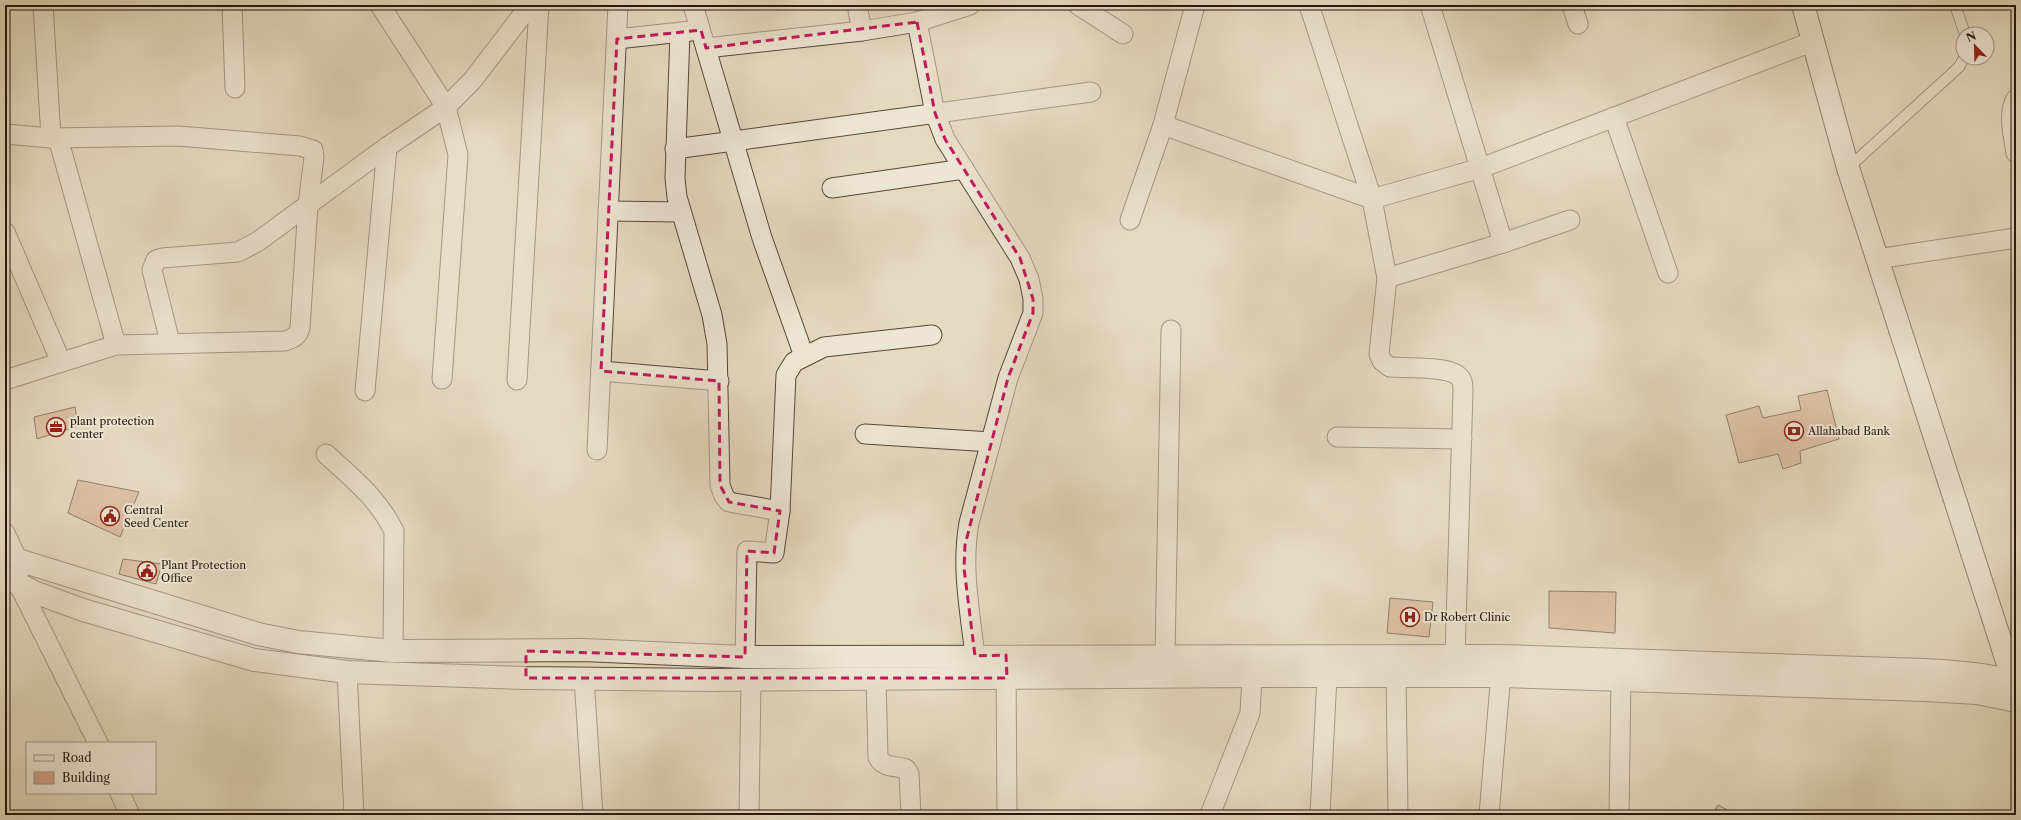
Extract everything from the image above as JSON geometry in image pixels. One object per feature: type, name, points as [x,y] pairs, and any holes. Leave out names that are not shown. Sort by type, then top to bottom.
[{"type":"street","points":[[43,5],[55,138],[116,345]]},
{"type":"street","points":[[232,5],[235,88]]},
{"type":"street","points":[[380,5],[446,108],[458,155],[442,379]]},
{"type":"street","points":[[170,342],[152,270],[156,260],[162,258],[238,252],[257,242],[387,146],[446,108],[472,81],[530,5]]},
{"type":"street","points":[[517,380],[539,5]]},
{"type":"street","points":[[598,450],[618,5]]},
{"type":"street","points":[[694,5],[732,141],[762,238],[804,356]]},
{"type":"street","points":[[857,5],[862,31]]},
{"type":"street","points":[[617,39],[680,32],[703,39],[862,31],[917,22],[970,5]]},
{"type":"street","points":[[1078,5],[1123,34]]},
{"type":"street","points":[[1130,220],[1163,125],[1195,5]]},
{"type":"street","points":[[1309,5],[1372,199],[1387,278],[1380,354],[1382,362],[1390,367],[1446,370],[1456,374],[1462,380],[1464,391],[1455,656]]},
{"type":"street","points":[[1430,5],[1481,168],[1502,243]]},
{"type":"street","points":[[1572,5],[1578,24]]},
{"type":"street","points":[[1803,5],[1848,168],[1877,260],[2009,647],[2015,689]]},
{"type":"street","points":[[917,22],[935,113],[945,139],[1020,258],[1029,279],[1033,299],[1032,319],[1008,378],[965,545],[964,568],[975,656]]},
{"type":"street","points":[[680,32],[674,178],[681,212],[712,315],[717,344],[719,381],[720,485],[724,496],[729,502],[780,511]]},
{"type":"street","points":[[1163,125],[1372,199],[1481,168],[1814,41]]},
{"type":"street","points":[[675,149],[1091,92]]},
{"type":"street","points":[[2016,99],[2013,105],[2012,117],[2016,153]]},
{"type":"street","points":[[1614,117],[1668,273]]},
{"type":"street","points":[[5,134],[55,138],[178,136],[308,147],[313,150],[314,156],[308,205],[299,334],[294,338],[285,341],[170,342],[116,345],[5,380]]},
{"type":"street","points":[[365,391],[387,146]]},
{"type":"street","points":[[832,188],[964,169]]},
{"type":"street","points":[[608,210],[681,212]]},
{"type":"street","points":[[1387,278],[1502,243],[1570,220]]},
{"type":"street","points":[[5,232],[61,362]]},
{"type":"street","points":[[1877,260],[2016,238]]},
{"type":"street","points":[[1165,656],[1171,330]]},
{"type":"street","points":[[745,656],[747,551],[774,553],[780,511],[786,375],[794,362],[824,347],[932,335]]},
{"type":"street","points":[[601,371],[719,381]]},
{"type":"street","points":[[865,434],[991,442]]},
{"type":"street","points":[[1337,437],[1462,439]]},
{"type":"street","points":[[326,454],[377,502],[394,531],[393,651]]},
{"type":"street","points":[[5,533],[11,569],[98,742]]},
{"type":"street","points":[[11,569],[258,634],[298,642],[393,651],[583,650],[745,656],[1165,656],[1327,676],[1396,676],[1501,666],[1924,670],[1996,676],[2015,689]]},
{"type":"street","points":[[11,569],[34,592],[83,610],[254,660],[347,672],[526,678],[711,680],[1007,678],[1455,656],[1501,666],[1621,680],[1976,693],[2015,689]]},
{"type":"street","points":[[526,651],[526,678]]},
{"type":"street","points":[[711,680],[712,655]]},
{"type":"street","points":[[1006,656],[1007,815]]},
{"type":"street","points":[[1210,815],[1250,713],[1253,666]]},
{"type":"street","points":[[1489,815],[1501,666]]},
{"type":"street","points":[[347,672],[354,815]]},
{"type":"street","points":[[1320,815],[1327,676]]},
{"type":"street","points":[[1396,676],[1398,815]]},
{"type":"street","points":[[584,678],[593,815]]},
{"type":"street","points":[[876,679],[878,757],[881,763],[886,766],[906,769],[910,780],[912,815]]},
{"type":"street","points":[[749,815],[751,680]]},
{"type":"street","points":[[1619,815],[1621,680]]},
{"type":"street","points":[[120,794],[130,815]]},
{"type":"lane","points":[[1955,5],[1962,26]]},
{"type":"lane","points":[[1848,168],[1960,66]]},
{"type":"highlighted area","points":[[917,22],[935,113],[945,139],[1020,258],[1033,299],[1033,313],[1008,378],[965,545],[964,568],[975,656],[1006,655],[1007,678],[526,678],[526,651],[745,657],[747,551],[774,553],[780,511],[729,502],[720,485],[719,381],[601,371],[617,39],[701,30],[706,48]]},
{"type":"building","points":[[1827,390],[1839,439],[1800,451],[1801,463],[1783,469],[1778,454],[1739,463],[1726,415],[1759,406],[1763,418],[1801,410],[1798,396]]},
{"type":"building","points":[[75,407],[78,426],[37,439],[34,417]]},
{"type":"building","points":[[78,480],[139,492],[120,537],[68,513]]},
{"type":"building","points":[[123,559],[162,564],[156,584],[119,574]]},
{"type":"building","points":[[1549,591],[1616,592],[1615,633],[1549,628]]},
{"type":"building","points":[[1390,598],[1433,602],[1429,637],[1387,633]]},
{"type":"building","points":[[1718,805],[1737,815],[1712,815]]},
{"type":"place","name":"plant protection center","points":[[56,427]]},
{"type":"place","name":"Allahabad Bank","points":[[1794,431]]},
{"type":"place","name":"Central Seed Center","points":[[110,516]]},
{"type":"place","name":"Plant Protection Office","points":[[147,571]]},
{"type":"place","name":"Dr Robert Clinic","points":[[1410,617]]}]
